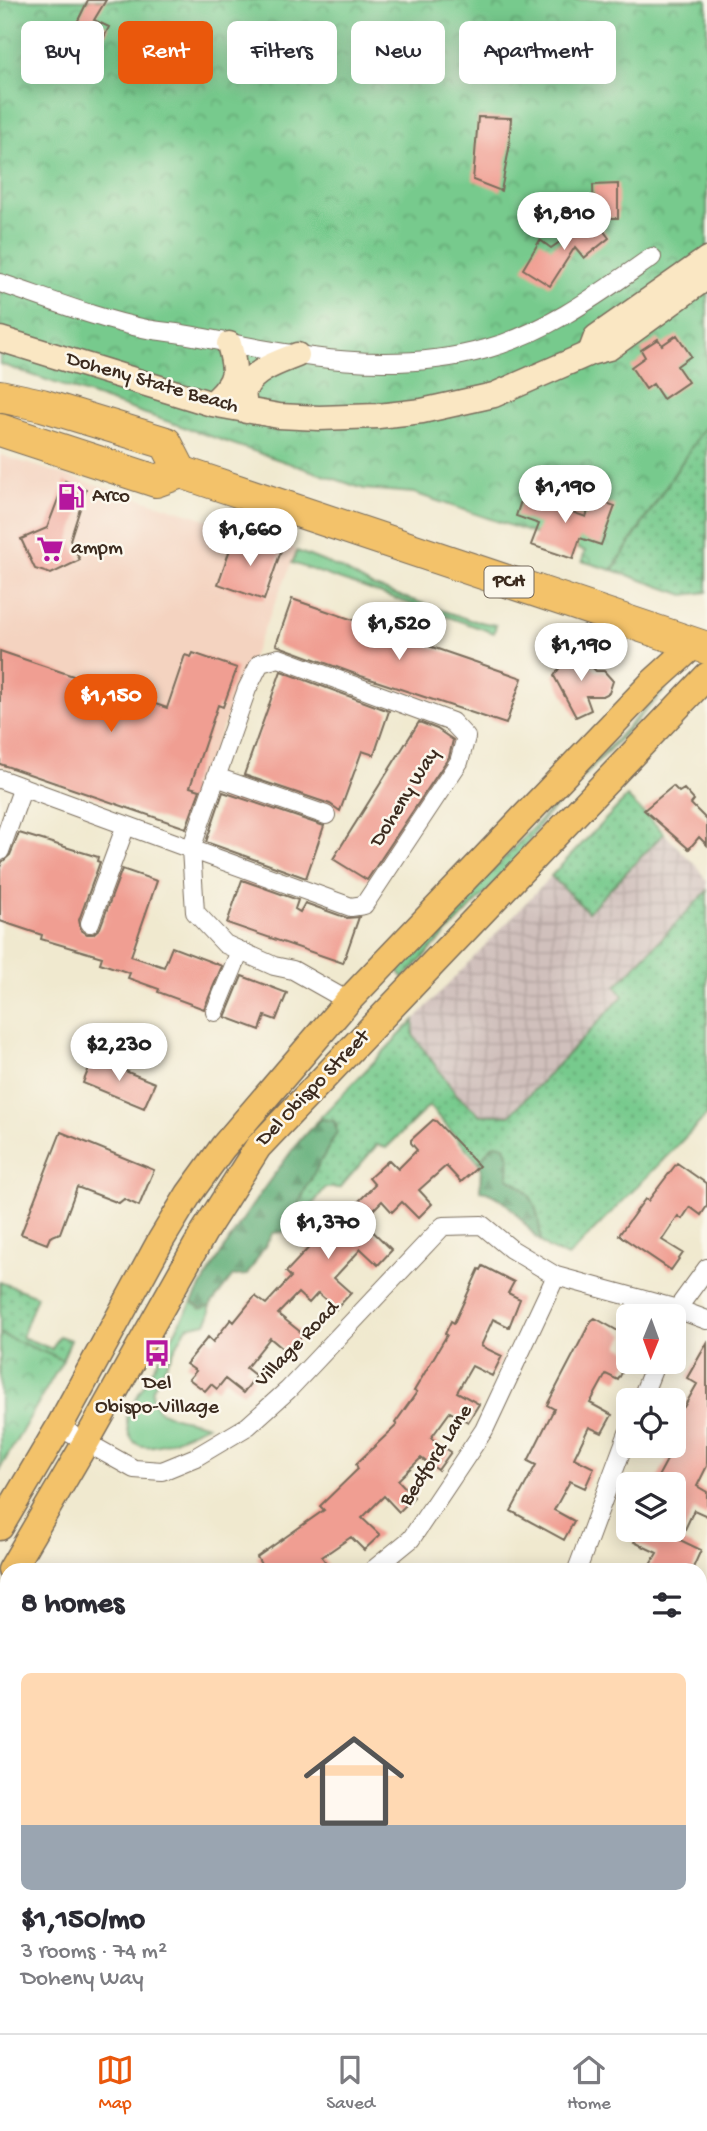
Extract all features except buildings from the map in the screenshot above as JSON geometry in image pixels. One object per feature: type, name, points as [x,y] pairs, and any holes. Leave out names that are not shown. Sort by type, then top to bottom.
[{"type":"highway","points":[[0,382],[42,405]]},
{"type":"highway","points":[[0,396],[42,405],[166,443],[181,471],[156,481],[0,430]]},
{"type":"highway","name":"PCH","points":[[181,471],[703,641]]},
{"type":"main road","name":"Del Obispo Street","points":[[0,1527],[59,1427],[161,1240],[189,1194],[223,1147],[263,1097],[348,1001],[653,682],[703,641]]},
{"type":"main road","name":"Del Obispo Street","points":[[15,1563],[204,1232],[257,1147],[707,676]]},
{"type":"street","points":[[0,283],[145,328],[297,355],[356,362],[411,363],[489,349],[536,331],[576,309],[652,257]]},
{"type":"street","name":"Doheny State Beach","points":[[0,339],[212,404],[246,411],[319,418],[379,416],[422,411],[494,395],[590,353],[596,337],[707,260]]},
{"type":"street","points":[[590,353],[609,348],[702,287]]},
{"type":"street","points":[[212,404],[228,389],[233,378],[235,367],[229,344]]},
{"type":"street","points":[[246,411],[244,391],[251,379],[274,364],[297,355]]},
{"type":"street","name":"Doheny Way","points":[[0,779],[23,787],[191,849],[351,907],[364,905],[459,762],[466,737],[452,722],[279,658],[260,663],[247,689],[191,849],[195,912],[225,944],[274,966],[293,970],[348,1001]]},
{"type":"street","points":[[216,777],[326,815]]},
{"type":"street","points":[[0,851],[23,787]]},
{"type":"street","points":[[90,923],[126,825]]},
{"type":"street","points":[[215,1012],[240,951]]},
{"type":"street","name":"Village Road","points":[[59,1427],[134,1469],[162,1471],[196,1457],[248,1426],[288,1390],[443,1226],[482,1225],[511,1249],[556,1276],[646,1304]]},
{"type":"street","points":[[681,1304],[707,1268]]},
{"type":"street","name":"Bedford Lane","points":[[382,1563],[411,1539],[484,1430],[556,1276]]},
{"type":"street","name":"Village Road","points":[[686,1316],[707,1321]]},
{"type":"street","points":[[581,1563],[619,1458]]},
{"type":"shaded area","points":[[0,455],[287,544],[297,551],[198,785],[0,718]]},
{"type":"shaded area","points":[[664,833],[699,869],[707,882],[707,891],[617,986],[624,996],[510,1115],[480,1116],[457,1095],[413,1035],[414,1020],[551,876],[588,911]]},
{"type":"green space","points":[[0,0],[707,0],[707,423],[612,570],[582,561],[585,551],[414,493],[364,489],[0,364]]},
{"type":"green space","points":[[707,423],[707,592],[684,595],[613,570]]},
{"type":"green space","points":[[297,551],[342,569],[372,586],[470,620],[496,625],[494,633],[292,563]]},
{"type":"green space","points":[[664,688],[666,690],[542,821],[518,859],[404,978],[398,971]]},
{"type":"green space","points":[[627,797],[664,833],[588,912],[551,876]]},
{"type":"green space","points":[[707,891],[707,1115],[568,1257],[549,1249],[541,1242],[534,1204],[515,1182],[508,1178],[508,1167],[496,1144],[478,1162],[429,1106],[386,1148],[377,1145],[340,1188],[325,1188],[293,1231],[304,1194],[333,1139],[337,1125],[334,1121],[321,1119],[314,1124],[414,1020],[413,1035],[457,1095],[480,1115],[510,1115],[623,996],[616,986]]},
{"type":"green space","points":[[321,1119],[334,1121],[337,1132],[298,1205],[293,1231],[273,1233],[247,1275],[233,1276],[210,1306],[201,1309],[192,1302],[225,1247],[272,1177],[302,1138]]},
{"type":"green space","points":[[495,1144],[505,1146],[509,1157],[508,1178],[525,1190],[534,1204],[541,1242],[508,1205],[480,1190],[481,1166],[478,1162]]},
{"type":"green space","points":[[0,1282],[37,1296],[22,1337],[52,1349],[59,1336],[71,1340],[60,1365],[0,1348]]},
{"type":"green space","points":[[192,1302],[201,1309],[210,1306],[210,1315],[206,1323],[187,1327],[153,1388],[153,1399],[156,1407],[170,1416],[207,1425],[168,1442],[143,1446],[134,1442],[128,1432],[127,1414]]},
{"type":"green space","points":[[0,1334],[63,1360],[0,1469]]},
{"type":"place","name":"Arco","points":[[71,497]]},
{"type":"place","name":"ampm","points":[[50,549]]},
{"type":"place","name":"Del Obispo-Village","points":[[157,1353]]}]
